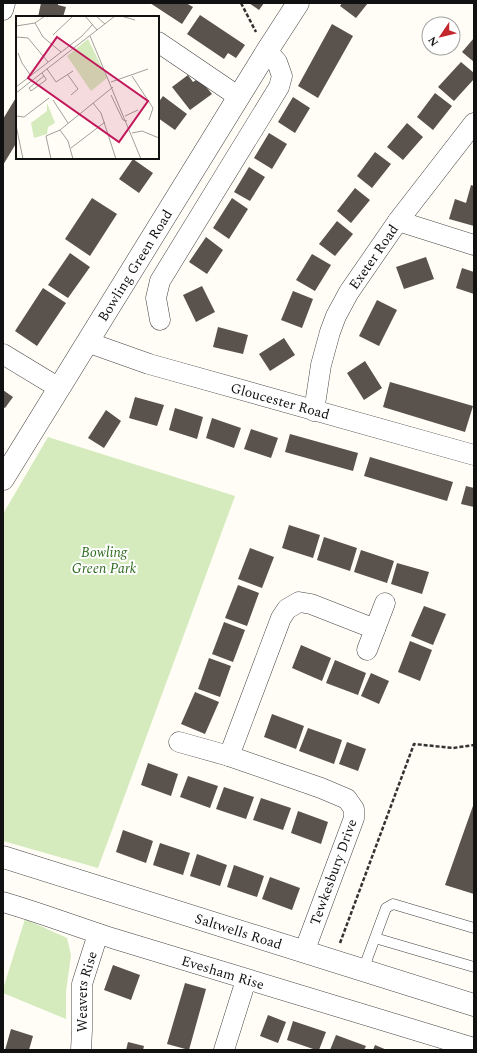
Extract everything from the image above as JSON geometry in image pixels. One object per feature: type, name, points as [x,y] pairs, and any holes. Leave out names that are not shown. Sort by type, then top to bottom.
[{"type":"street","points":[[3,10],[5,3]]},
{"type":"street","name":"Bowling Green Road","points":[[3,479],[298,3]]},
{"type":"street","points":[[159,43],[239,97]]},
{"type":"street","name":"Bowling Green Road","points":[[160,320],[156,298],[160,281],[279,87],[282,76],[277,62],[267,51]]},
{"type":"street","name":"Exeter Road","points":[[314,411],[321,365],[330,332],[336,316],[349,292],[398,221],[474,123]]},
{"type":"street","points":[[398,221],[474,245]]},
{"type":"street","name":"Gloucester Road","points":[[87,342],[149,364],[474,456]]},
{"type":"street","points":[[3,354],[59,388]]},
{"type":"street","points":[[229,756],[281,618],[287,609],[299,602],[311,604],[375,629]]},
{"type":"street","points":[[366,650],[385,603]]},
{"type":"street","name":"Tewkesbury Drive","points":[[178,742],[229,756],[321,788],[347,799],[354,809],[354,818],[304,952]]},
{"type":"street","name":"Saltwells Road","points":[[3,857],[474,1006]]},
{"type":"street","name":"Evesham Rise","points":[[3,902],[29,909],[98,934],[246,980],[442,1044],[474,1048]]},
{"type":"street","name":"Weavers Rise","points":[[81,1050],[82,984],[98,934]]},
{"type":"street","points":[[224,1050],[246,980]]},
{"type":"lane","points":[[363,970],[386,908],[393,904],[474,928]]},
{"type":"lane","points":[[375,938],[474,967]]},
{"type":"path","points":[[241,3],[267,51]]},
{"type":"path","points":[[333,962],[414,744],[453,748],[474,745]]},
{"type":"green space","name":"Bowling Green Park","points":[[48,437],[235,496],[98,868],[3,841],[3,514]]},
{"type":"green space","points":[[25,919],[67,938],[71,955],[66,992],[66,1019],[3,993]]},
{"type":"building","points":[[41,3],[58,3],[58,5],[66,7],[63,16],[38,16]]},
{"type":"building","points":[[150,3],[186,3],[193,7],[182,24]]},
{"type":"building","points":[[249,3],[264,3],[259,10]]},
{"type":"building","points":[[342,3],[368,3],[356,18],[340,6]]},
{"type":"building","points":[[200,15],[245,45],[236,58],[228,53],[224,59],[187,34]]},
{"type":"building","points":[[332,24],[353,36],[318,98],[298,86]]},
{"type":"building","points":[[474,38],[474,62],[462,52]]},
{"type":"building","points":[[461,62],[474,73],[474,79],[454,101],[438,87]]},
{"type":"building","points":[[188,75],[193,82],[199,78],[212,94],[190,110],[172,87]]},
{"type":"building","points":[[435,93],[452,106],[433,130],[417,117]]},
{"type":"building","points":[[163,96],[187,114],[175,130],[159,119],[159,102]]},
{"type":"building","points":[[293,97],[310,108],[295,133],[278,122]]},
{"type":"building","points":[[16,98],[16,144],[3,165],[3,119]]},
{"type":"building","points":[[407,123],[423,137],[403,160],[387,147]]},
{"type":"building","points":[[269,133],[287,144],[272,169],[254,158]]},
{"type":"building","points":[[375,152],[391,164],[372,188],[357,176]]},
{"type":"building","points":[[133,159],[153,173],[139,193],[119,179]]},
{"type":"building","points":[[249,167],[265,177],[250,201],[234,192]]},
{"type":"building","points":[[471,185],[474,186],[474,226],[449,219],[455,199],[466,203]]},
{"type":"building","points":[[355,188],[370,200],[351,223],[337,211]]},
{"type":"building","points":[[92,198],[117,214],[90,256],[65,239]]},
{"type":"building","points":[[232,198],[248,209],[229,239],[213,228]]},
{"type":"building","points":[[337,221],[353,234],[335,256],[319,244]]},
{"type":"building","points":[[206,237],[223,250],[207,274],[189,262]]},
{"type":"building","points":[[70,253],[90,267],[68,298],[48,285]]},
{"type":"building","points":[[312,254],[331,265],[315,291],[296,280]]},
{"type":"building","points":[[426,257],[434,279],[404,289],[396,267]]},
{"type":"building","points":[[462,268],[474,272],[474,294],[456,288]]},
{"type":"building","points":[[202,286],[215,312],[196,322],[183,295]]},
{"type":"building","points":[[43,288],[66,303],[37,346],[15,331]]},
{"type":"building","points":[[293,291],[313,299],[302,328],[281,320]]},
{"type":"building","points":[[377,300],[397,310],[379,346],[359,336]]},
{"type":"building","points":[[218,327],[248,335],[243,354],[213,347]]},
{"type":"building","points":[[284,338],[295,355],[270,371],[259,354]]},
{"type":"building","points":[[365,361],[382,388],[364,400],[347,373]]},
{"type":"building","points":[[390,382],[473,406],[465,432],[383,407]]},
{"type":"building","points":[[3,390],[13,397],[5,408],[3,407]]},
{"type":"building","points":[[135,397],[164,405],[157,426],[129,418]]},
{"type":"building","points":[[175,408],[203,417],[197,439],[169,430]]},
{"type":"building","points":[[106,410],[121,421],[104,448],[88,438]]},
{"type":"building","points":[[212,418],[241,428],[234,448],[206,438]]},
{"type":"building","points":[[251,429],[278,438],[271,458],[244,449]]},
{"type":"building","points":[[290,434],[358,453],[353,471],[285,452]]},
{"type":"building","points":[[370,457],[453,482],[447,501],[364,476]]},
{"type":"building","points":[[466,486],[474,488],[474,507],[461,504]]},
{"type":"building","points":[[289,525],[320,535],[313,558],[282,548]]},
{"type":"building","points":[[324,537],[357,548],[350,571],[317,560]]},
{"type":"building","points":[[250,548],[274,557],[262,588],[238,579]]},
{"type":"building","points":[[361,550],[394,561],[387,583],[354,572]]},
{"type":"building","points":[[397,563],[429,572],[422,594],[391,584]]},
{"type":"building","points":[[238,585],[259,593],[247,626],[225,618]]},
{"type":"building","points":[[424,606],[446,614],[433,645],[411,636]]},
{"type":"building","points":[[224,622],[245,630],[233,662],[212,654]]},
{"type":"building","points":[[410,641],[432,650],[420,681],[398,672]]},
{"type":"building","points":[[301,645],[331,658],[322,681],[292,668]]},
{"type":"building","points":[[209,658],[231,666],[220,697],[198,689]]},
{"type":"building","points":[[335,660],[366,673],[358,695],[326,683]]},
{"type":"building","points":[[371,673],[389,681],[379,704],[361,696]]},
{"type":"building","points":[[195,692],[219,702],[205,734],[181,724]]},
{"type":"building","points":[[272,714],[304,726],[296,749],[264,737]]},
{"type":"building","points":[[308,728],[342,740],[334,764],[299,751]]},
{"type":"building","points":[[347,742],[366,749],[358,771],[339,764]]},
{"type":"building","points":[[148,763],[178,774],[171,796],[141,785]]},
{"type":"building","points":[[188,776],[218,786],[210,808],[180,797]]},
{"type":"building","points":[[224,787],[254,797],[246,819],[216,809]]},
{"type":"building","points":[[261,798],[291,808],[283,830],[253,820]]},
{"type":"building","points":[[474,803],[474,894],[445,885]]},
{"type":"building","points":[[298,811],[328,822],[321,844],[291,833]]},
{"type":"building","points":[[123,830],[153,841],[146,863],[116,852]]},
{"type":"building","points":[[160,843],[190,853],[183,875],[153,865]]},
{"type":"building","points":[[197,854],[227,865],[220,886],[190,876]]},
{"type":"building","points":[[234,865],[264,876],[257,897],[227,887]]},
{"type":"building","points":[[270,877],[300,888],[292,910],[262,899]]},
{"type":"building","points":[[113,965],[140,975],[131,1000],[104,990]]},
{"type":"building","points":[[185,983],[206,989],[189,1050],[167,1044]]},
{"type":"building","points":[[268,1015],[286,1022],[278,1043],[260,1036]]},
{"type":"building","points":[[293,1021],[326,1032],[319,1050],[287,1040]]},
{"type":"building","points":[[11,1029],[33,1036],[29,1050],[5,1050]]},
{"type":"building","points":[[336,1035],[366,1046],[364,1050],[330,1050]]},
{"type":"building","points":[[128,1042],[144,1046],[143,1050],[126,1050]]},
{"type":"building","points":[[375,1045],[387,1050],[373,1050]]}]
